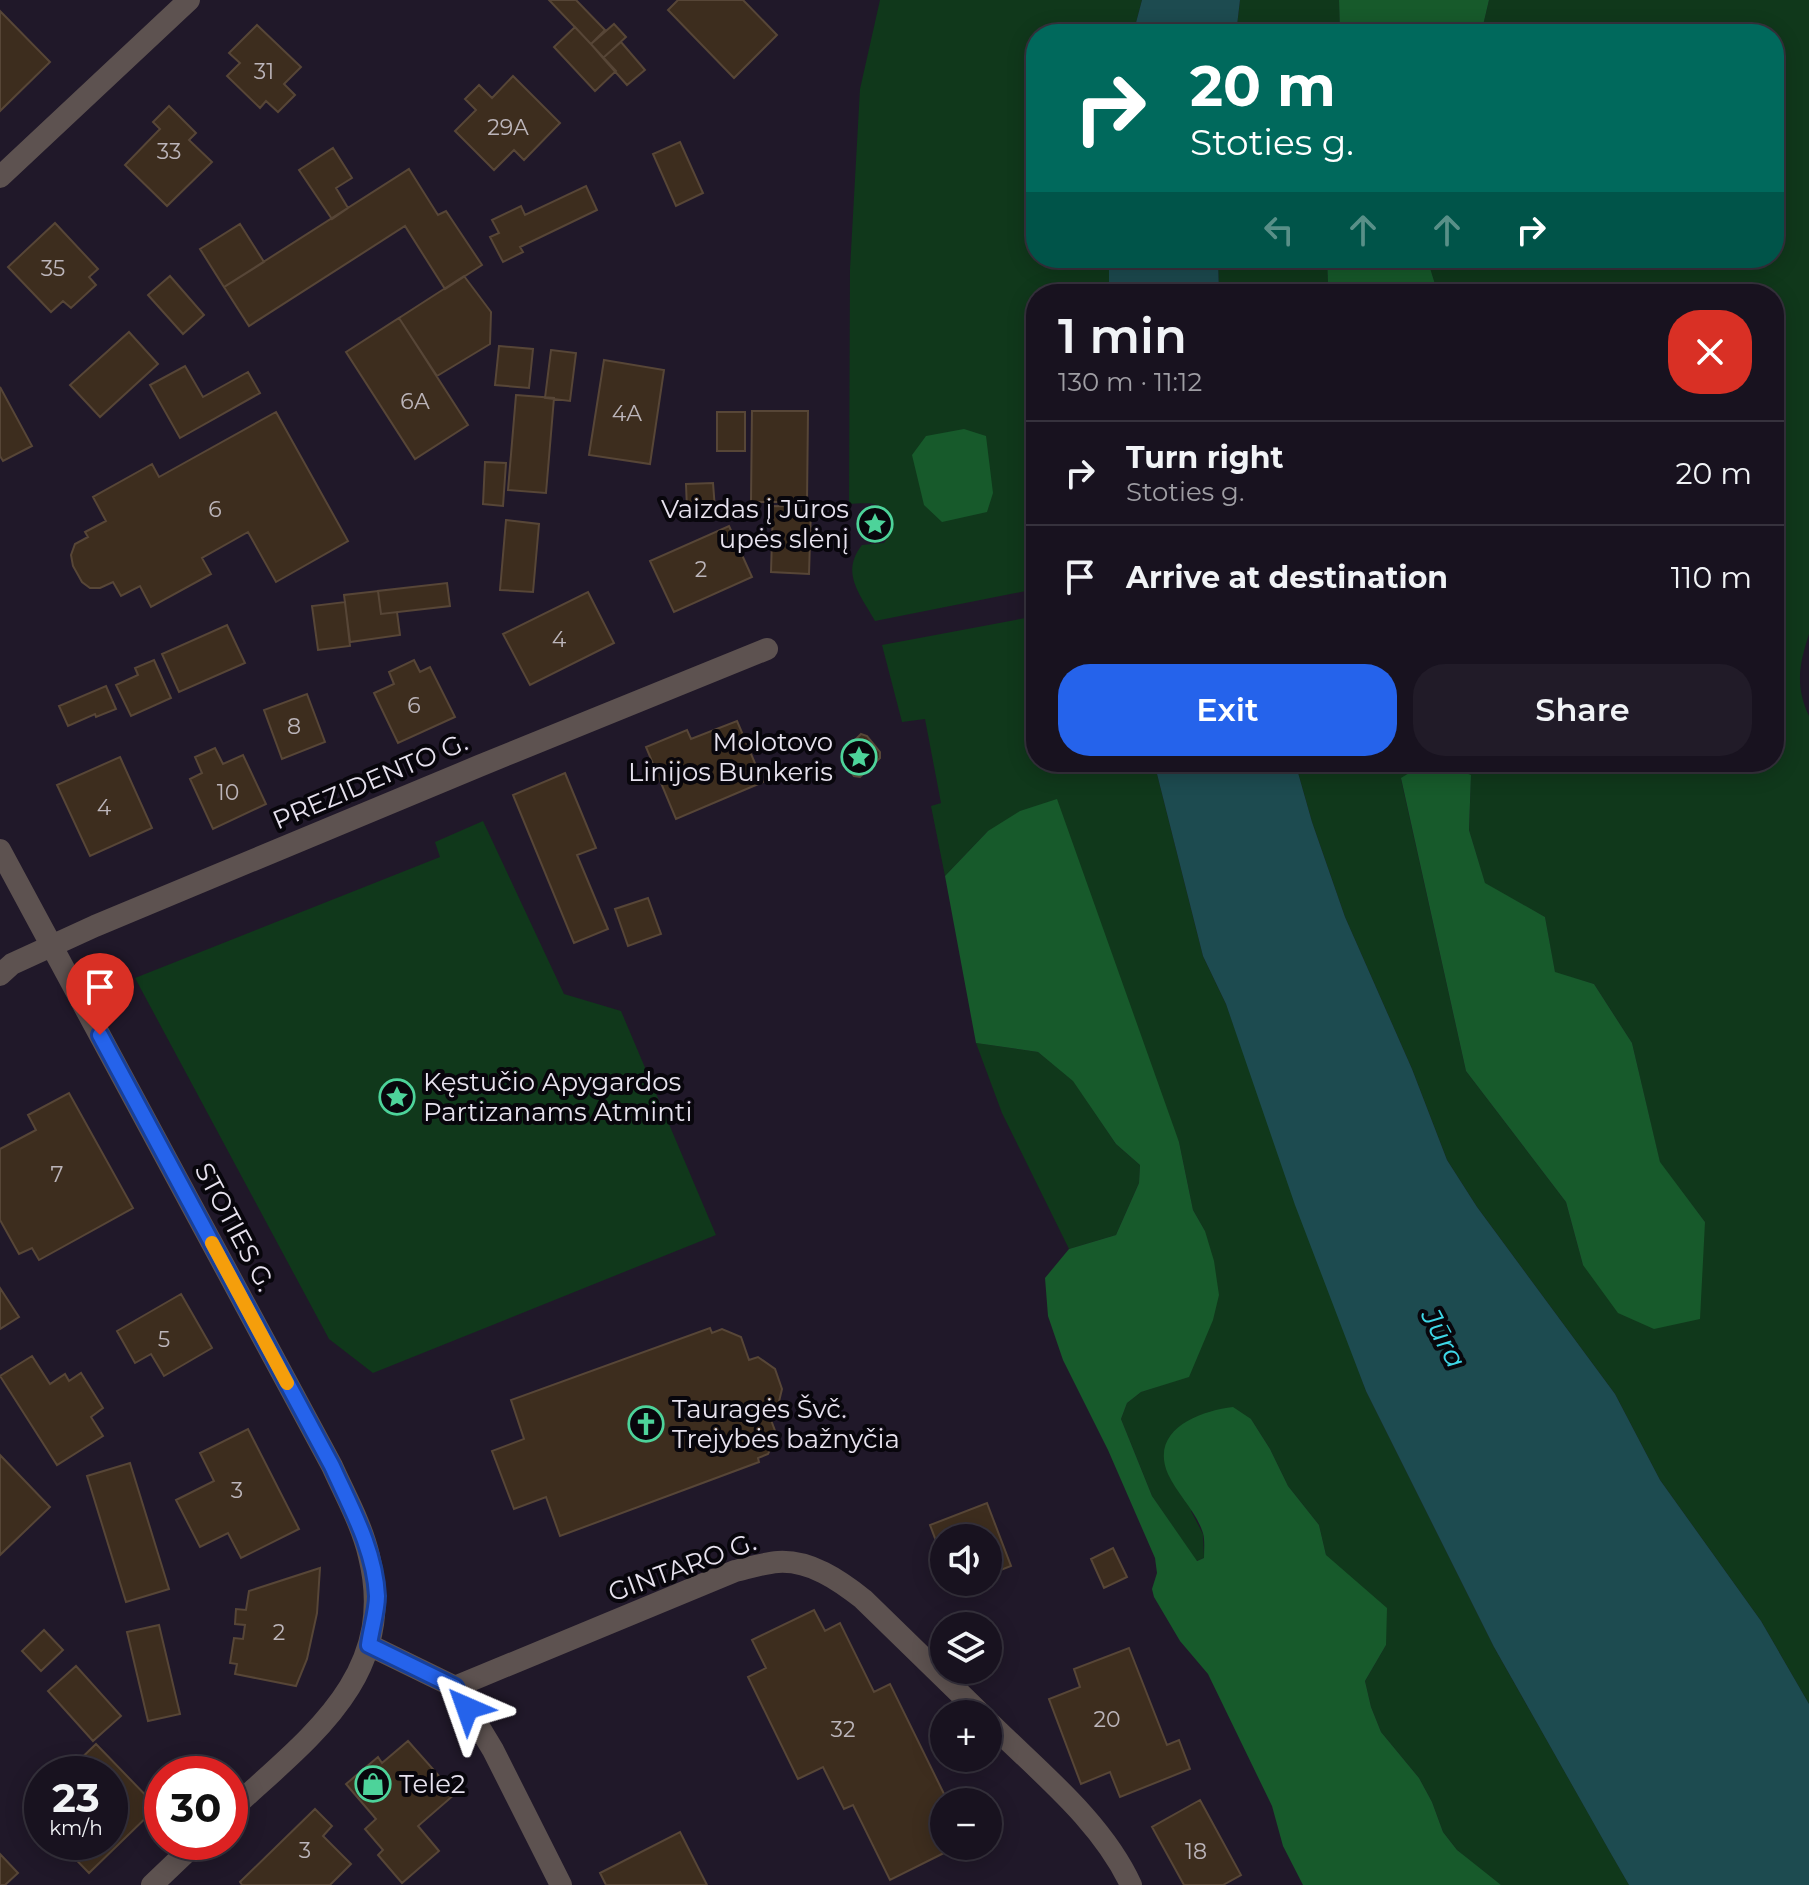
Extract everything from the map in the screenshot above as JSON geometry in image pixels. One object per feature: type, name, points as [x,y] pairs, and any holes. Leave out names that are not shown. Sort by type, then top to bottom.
[{"type":"street","points":[[0,177],[189,0]]},
{"type":"street","name":"PREZIDENTO G.","points":[[0,975],[12,964],[52,945],[767,649]]},
{"type":"street","name":"STOTIES G.","points":[[0,850],[332,1466],[368,1552],[377,1597],[362,1667],[328,1720],[248,1794]]},
{"type":"street","name":"GINTARO G.","points":[[455,1687],[735,1571],[778,1562],[802,1564],[841,1582],[863,1599],[967,1700]]},
{"type":"street","points":[[369,1645],[455,1687],[493,1750],[561,1885]]},
{"type":"street","points":[[1002,1735],[1118,1857],[1131,1885]]},
{"type":"street","points":[[152,1885],[178,1860]]},
{"type":"shaded area","points":[[880,0],[1142,0],[1136,24],[1026,24],[1026,268],[1109,268],[1109,284],[1026,284],[1026,591],[875,621],[858,592],[852,574],[853,565],[862,545],[884,543],[890,532],[890,516],[877,505],[849,504],[850,269],[860,89]]},
{"type":"shaded area","points":[[1240,0],[1339,0],[1340,24],[1237,24]]},
{"type":"shaded area","points":[[1489,0],[1809,0],[1809,634],[1800,685],[1809,716],[1809,1704],[1761,1621],[1660,1480],[1615,1394],[1477,1207],[1447,1160],[1412,1069],[1345,917],[1298,772],[1412,772],[1401,779],[1466,1071],[1566,1202],[1583,1265],[1705,1222],[1660,1163],[1632,1043],[1594,984],[1555,973],[1545,917],[1485,884],[1469,830],[1471,776],[1462,772],[1784,772],[1784,284],[1435,284],[1430,268],[1784,268],[1784,24],[1483,24]]},
{"type":"shaded area","points":[[1218,268],[1327,268],[1328,284],[1219,284]]},
{"type":"shaded area","points":[[1026,618],[1026,772],[1157,772],[1203,956],[1226,1004],[1366,1391],[1494,1647],[1629,1885],[1501,1885],[1457,1850],[1443,1832],[1419,1778],[1381,1732],[1371,1707],[1365,1681],[1386,1645],[1326,1555],[1319,1525],[1288,1486],[1251,1419],[1191,1511],[1203,1534],[1204,1558],[1196,1561],[1152,1496],[1121,1419],[1127,1403],[1141,1392],[1189,1376],[1205,1231],[1193,1210],[1179,1142],[988,831],[945,876],[931,806],[941,803],[925,719],[902,722],[882,645]]},
{"type":"shaded area","points":[[483,821],[564,994],[621,1011],[716,1235],[373,1373],[329,1339],[135,978],[440,857],[435,842]]},
{"type":"shaded area","points":[[976,1043],[1038,1052],[1073,1080],[1116,1144],[1140,1165],[1139,1183],[1116,1235],[1069,1249],[1002,1113]]},
{"type":"green space","points":[[1339,0],[1489,0],[1483,24],[1340,24]]},
{"type":"green space","points":[[1327,268],[1430,268],[1435,284],[1328,284]]},
{"type":"green space","points":[[964,429],[986,436],[993,493],[987,512],[942,522],[924,505],[912,455],[926,436]]},
{"type":"green space","points":[[1411,772],[1463,772],[1471,775],[1469,830],[1485,883],[1545,917],[1555,972],[1594,984],[1632,1043],[1660,1162],[1705,1222],[1700,1319],[1654,1329],[1618,1313],[1583,1265],[1566,1202],[1466,1071],[1401,778]]},
{"type":"green space","points":[[1057,799],[1179,1142],[1193,1210],[1205,1231],[1214,1261],[1219,1295],[1213,1320],[1189,1377],[1141,1392],[1127,1403],[1121,1419],[1152,1496],[1197,1561],[1204,1558],[1203,1533],[1168,1474],[1165,1446],[1181,1426],[1206,1413],[1233,1407],[1251,1419],[1288,1486],[1319,1525],[1326,1555],[1387,1608],[1386,1645],[1365,1681],[1381,1732],[1419,1778],[1443,1832],[1457,1850],[1501,1885],[1303,1885],[1283,1846],[1272,1806],[1208,1674],[1180,1641],[1154,1597],[1155,1558],[1108,1450],[1063,1360],[1048,1316],[1045,1278],[1069,1249],[1116,1235],[1139,1183],[1140,1165],[1116,1144],[1073,1081],[1038,1052],[976,1043],[945,876],[988,831],[1020,811]]},
{"type":"water","points":[[1142,0],[1240,0],[1237,24],[1136,24]]},
{"type":"water","points":[[1109,268],[1218,268],[1219,284],[1109,284]]},
{"type":"water","name":"Jūra","points":[[1157,772],[1298,772],[1345,917],[1412,1069],[1447,1160],[1477,1207],[1615,1394],[1660,1480],[1761,1621],[1809,1704],[1809,1885],[1629,1885],[1494,1647],[1366,1391],[1295,1205],[1226,1004],[1203,956]]},
{"type":"building","points":[[549,0],[576,0],[605,30],[591,44]]},
{"type":"building","points":[[678,0],[743,0],[777,35],[734,78],[668,10]]},
{"type":"building","points":[[0,11],[50,62],[0,111]]},
{"type":"building","points":[[614,24],[626,37],[603,58],[591,44]]},
{"type":"building","points":[[257,25],[301,67],[284,84],[295,95],[278,112],[266,101],[260,108],[227,76],[240,63],[229,53]]},
{"type":"building","points":[[575,27],[616,71],[595,91],[554,47]]},
{"type":"building","points":[[621,42],[645,70],[627,85],[603,58]]},
{"type":"building","points":[[513,76],[560,123],[524,160],[514,150],[494,170],[455,131],[476,110],[465,99],[479,85],[492,98]]},
{"type":"building","points":[[169,106],[196,133],[189,140],[212,162],[167,206],[125,165],[160,129],[153,122]]},
{"type":"building","points":[[680,142],[703,193],[676,206],[653,154]]},
{"type":"building","points":[[333,148],[352,178],[336,188],[348,208],[332,219],[299,170]]},
{"type":"building","points":[[409,169],[438,215],[446,211],[482,265],[445,289],[405,226],[249,326],[224,287]]},
{"type":"building","points":[[586,186],[597,210],[520,247],[523,252],[503,262],[490,237],[499,233],[492,220],[521,206],[525,215]]},
{"type":"building","points":[[55,223],[98,269],[89,277],[96,285],[71,308],[63,301],[51,312],[8,267]]},
{"type":"building","points":[[240,224],[264,262],[224,287],[200,249]]},
{"type":"building","points":[[170,276],[204,315],[183,334],[148,295]]},
{"type":"building","points":[[464,276],[491,312],[490,344],[437,376],[399,318]]},
{"type":"building","points":[[399,318],[468,425],[415,459],[346,352]]},
{"type":"building","points":[[129,332],[158,364],[100,417],[70,385]]},
{"type":"building","points":[[499,346],[533,349],[529,388],[495,385]]},
{"type":"building","points":[[551,350],[576,353],[570,401],[545,398]]},
{"type":"building","points":[[604,360],[664,370],[650,464],[589,455]]},
{"type":"building","points":[[185,366],[203,397],[248,372],[260,393],[180,438],[150,385]]},
{"type":"building","points":[[0,387],[32,446],[3,461],[0,456]]},
{"type":"building","points":[[516,395],[554,398],[546,493],[508,490]]},
{"type":"building","points":[[752,411],[808,411],[807,502],[751,502]]},
{"type":"building","points":[[276,412],[348,541],[276,582],[248,532],[202,558],[211,574],[151,607],[140,586],[121,596],[113,582],[100,588],[90,588],[82,582],[73,566],[71,555],[75,544],[88,537],[85,532],[106,521],[93,497],[152,464],[159,477]]},
{"type":"building","points":[[717,412],[745,412],[745,451],[717,451]]},
{"type":"building","points":[[485,462],[506,463],[503,506],[483,504]]},
{"type":"building","points":[[713,483],[715,509],[687,509],[686,484]]},
{"type":"building","points":[[773,506],[811,507],[809,574],[771,572]]},
{"type":"building","points":[[506,520],[539,524],[533,592],[500,590]]},
{"type":"building","points":[[729,526],[752,577],[674,612],[650,561]]},
{"type":"building","points":[[447,583],[450,606],[381,614],[378,591]]},
{"type":"building","points":[[378,591],[381,614],[397,612],[400,635],[350,642],[344,595]]},
{"type":"building","points":[[588,592],[614,643],[530,685],[503,634]]},
{"type":"building","points":[[345,602],[350,646],[318,650],[312,606]]},
{"type":"building","points":[[227,625],[245,663],[179,692],[162,654]]},
{"type":"building","points":[[154,660],[171,698],[131,716],[116,685],[138,675],[135,668]]},
{"type":"building","points":[[414,660],[420,672],[430,667],[455,717],[398,743],[374,693],[394,684],[389,672]]},
{"type":"building","points":[[106,686],[116,709],[68,726],[59,706]]},
{"type":"building","points":[[307,694],[325,742],[282,759],[264,710]]},
{"type":"building","points":[[737,721],[763,782],[676,819],[646,747],[687,730],[691,739]]},
{"type":"building","points":[[861,734],[867,736],[880,752],[880,758],[860,777],[854,776],[843,762],[842,753]]},
{"type":"building","points":[[215,748],[223,764],[243,755],[266,804],[213,829],[190,779],[202,773],[195,757]]},
{"type":"building","points":[[120,757],[152,828],[90,856],[57,785]]},
{"type":"building","points":[[565,773],[596,848],[577,855],[608,929],[574,943],[513,795]]},
{"type":"building","points":[[648,898],[661,934],[628,946],[615,909]]},
{"type":"building","points":[[69,1093],[133,1208],[39,1260],[32,1248],[19,1254],[0,1220],[0,1149],[36,1130],[28,1115]]},
{"type":"building","points":[[0,1288],[19,1317],[0,1329]]},
{"type":"building","points":[[181,1294],[212,1348],[164,1376],[151,1354],[135,1363],[117,1331]]},
{"type":"building","name":"Tauragės Švč. Trejybės bažnyčia","points":[[710,1328],[712,1333],[722,1329],[741,1337],[749,1360],[758,1357],[775,1369],[782,1389],[777,1410],[768,1412],[777,1436],[768,1454],[758,1458],[759,1462],[560,1536],[546,1497],[514,1509],[492,1451],[524,1439],[511,1400]]},
{"type":"building","points":[[32,1356],[50,1384],[65,1374],[69,1381],[81,1373],[103,1408],[91,1417],[103,1436],[57,1465],[0,1376]]},
{"type":"building","points":[[248,1429],[299,1529],[241,1558],[228,1533],[200,1547],[176,1500],[214,1481],[200,1453]]},
{"type":"building","points":[[0,1455],[50,1507],[0,1555]]},
{"type":"building","points":[[130,1463],[169,1589],[126,1602],[87,1476]]},
{"type":"building","points":[[987,1503],[995,1524],[933,1524]]},
{"type":"building","points":[[1002,1542],[1011,1566],[1002,1570]]},
{"type":"building","points":[[1113,1548],[1127,1577],[1104,1588],[1091,1559]]},
{"type":"building","points":[[320,1568],[317,1613],[307,1659],[296,1686],[235,1674],[237,1664],[230,1663],[234,1638],[243,1639],[245,1625],[235,1624],[236,1609],[246,1610],[249,1591]]},
{"type":"building","points":[[814,1610],[825,1631],[840,1623],[874,1692],[890,1684],[930,1765],[930,1772],[933,1772],[941,1788],[930,1788],[930,1860],[890,1880],[853,1805],[844,1809],[823,1767],[798,1779],[748,1677],[766,1668],[752,1640]]},
{"type":"building","points":[[159,1625],[180,1714],[148,1721],[127,1632]]},
{"type":"building","points":[[44,1630],[63,1650],[41,1671],[22,1651]]},
{"type":"building","points":[[1129,1648],[1167,1745],[1179,1740],[1190,1769],[1120,1797],[1110,1772],[1081,1784],[1049,1699],[1080,1687],[1074,1669]]},
{"type":"building","points":[[76,1666],[121,1716],[93,1741],[48,1691]]},
{"type":"building","points":[[408,1741],[455,1794],[418,1826],[439,1851],[402,1883],[378,1855],[383,1850],[365,1829],[376,1819],[346,1784],[378,1757],[382,1763]]},
{"type":"building","points":[[96,1744],[108,1756],[84,1756]]},
{"type":"building","points":[[128,1777],[144,1794],[144,1820],[128,1835]]},
{"type":"building","points":[[1200,1800],[1241,1875],[1223,1885],[1184,1885],[1152,1827]]},
{"type":"building","points":[[315,1809],[332,1826],[323,1836],[351,1864],[330,1885],[242,1885],[240,1882]]},
{"type":"building","points":[[680,1832],[707,1885],[606,1885],[600,1873]]},
{"type":"building","points":[[0,1854],[18,1873],[5,1885],[0,1885]]},
{"type":"building","points":[[76,1860],[102,1860],[89,1873]]},
{"type":"slow traffic","points":[[212,1243],[287,1383]]},
{"type":"place","name":"Vaizdas į Jūros upės slėnį","points":[[875,524]]},
{"type":"place","name":"Molotovo Linijos Bunkeris","points":[[859,757]]},
{"type":"place","name":"Kęstučio Apygardos Partizanams Atminti","points":[[397,1097]]},
{"type":"place","name":"Tauragės Švč. Trejybės bažnyčia","points":[[646,1424]]},
{"type":"place","name":"Tele2","points":[[373,1784]]},
{"type":"route","points":[[100,1035],[332,1466],[352,1510],[368,1552],[377,1597],[369,1645],[455,1687],[467,1708]]}]
